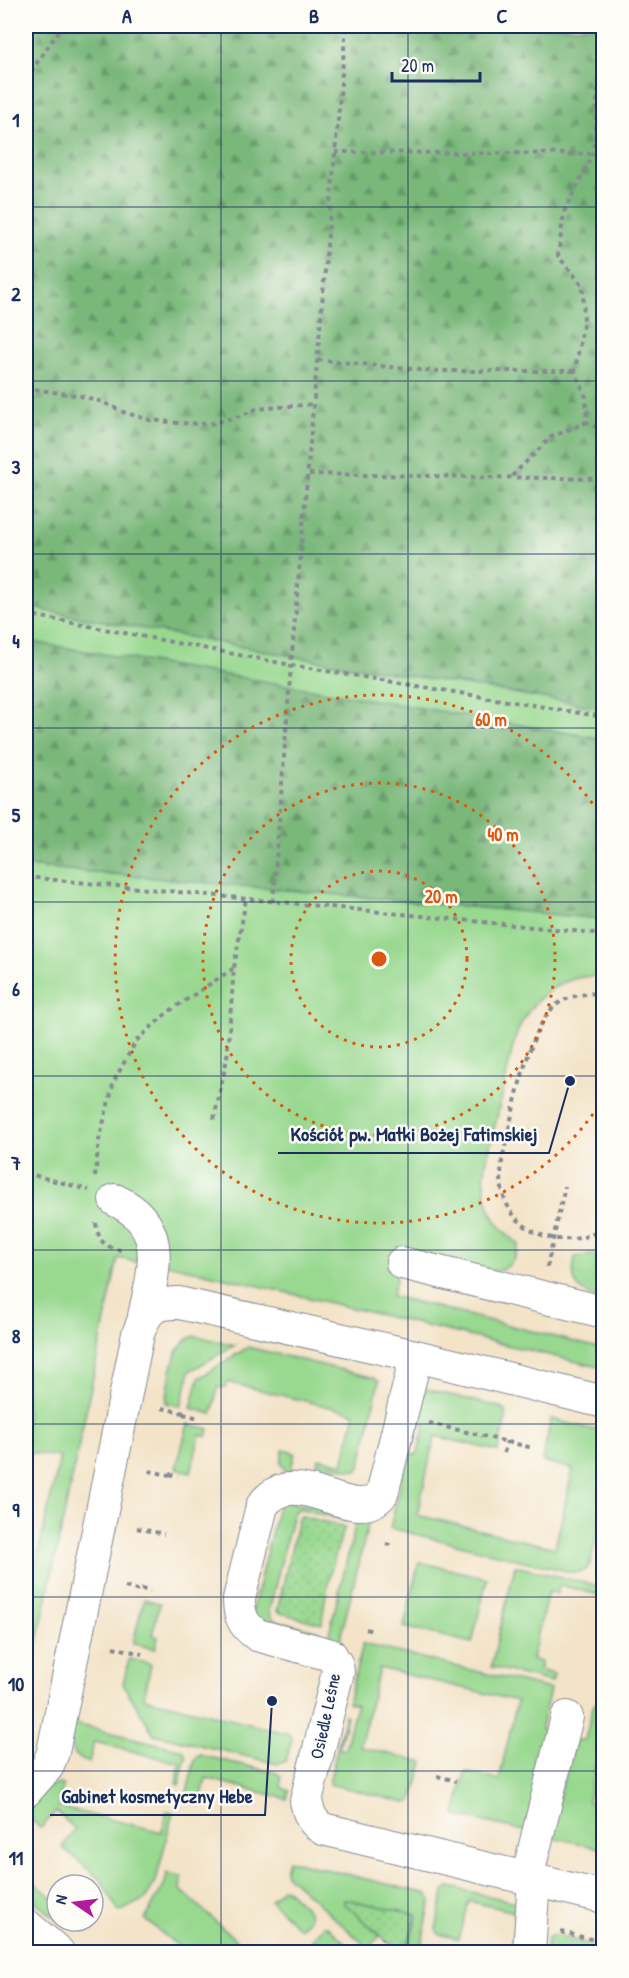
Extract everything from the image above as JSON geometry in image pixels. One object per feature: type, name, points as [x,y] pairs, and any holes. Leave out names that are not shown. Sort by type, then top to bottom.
[{"type":"street","points":[[26,1791],[48,1766],[53,1752],[138,1334],[156,1258],[151,1235],[140,1216],[99,1197]]},
{"type":"street","points":[[402,1263],[603,1312]]},
{"type":"street","points":[[144,1316],[155,1307],[166,1303],[179,1303],[416,1356],[603,1402]]},
{"type":"street","name":"Osiedle Leśne","points":[[416,1356],[382,1494],[376,1502],[363,1505],[286,1488],[268,1498],[262,1506],[239,1599],[239,1612],[247,1628],[257,1635],[331,1655],[337,1665],[338,1672],[306,1801],[311,1820],[323,1830],[603,1897]]},
{"type":"street","points":[[529,1953],[531,1879],[567,1717]]},
{"type":"street","points":[[26,1925],[58,1953]]},
{"type":"path","points":[[26,79],[62,26]]},
{"type":"path","points":[[273,902],[346,26]]},
{"type":"path","points":[[588,422],[586,397],[574,370],[584,320],[582,286],[558,256],[564,212],[593,154],[603,26]]},
{"type":"path","points":[[335,152],[603,154]]},
{"type":"path","points":[[318,360],[432,370],[574,370]]},
{"type":"path","points":[[26,388],[81,396],[150,420],[179,423],[210,424],[256,409],[315,404]]},
{"type":"path","points":[[588,422],[603,432]]},
{"type":"path","points":[[511,477],[551,437],[588,422]]},
{"type":"path","points":[[309,474],[603,479]]},
{"type":"path","points":[[26,614],[291,665],[603,717]]},
{"type":"path","points":[[26,877],[603,934]]},
{"type":"path","points":[[214,1119],[227,1058],[234,968],[246,899]]},
{"type":"path","points":[[156,1258],[106,1246],[98,1235],[99,1140],[114,1080],[136,1041],[168,1012],[234,968]]},
{"type":"path","points":[[603,993],[587,993],[570,997],[556,1005],[541,1020],[531,1045],[502,1160],[500,1179],[504,1197],[514,1215],[532,1231],[554,1239],[574,1240],[592,1236],[603,1228]]},
{"type":"path","points":[[26,1173],[99,1197]]},
{"type":"path","points":[[541,1297],[565,1186]]},
{"type":"path","points":[[162,1408],[199,1418]]},
{"type":"path","points":[[422,1421],[533,1448]]},
{"type":"path","points":[[504,1453],[507,1441]]},
{"type":"path","points":[[148,1471],[178,1476]]},
{"type":"path","points":[[137,1528],[164,1534]]},
{"type":"path","points":[[386,1544],[394,1546]]},
{"type":"path","points":[[125,1587],[150,1592]]},
{"type":"path","points":[[113,1647],[142,1654]]},
{"type":"path","points":[[437,1776],[456,1781]]},
{"type":"path","points":[[553,1930],[603,1942]]},
{"type":"path","points":[[369,1953],[383,1938]]},
{"type":"green space","points":[[26,26],[603,26],[603,708],[298,657],[26,607]]},
{"type":"green space","points":[[26,607],[298,657],[603,708],[603,739],[26,641]]},
{"type":"green space","points":[[26,641],[603,739],[603,919],[26,866]]},
{"type":"green space","points":[[26,866],[603,919],[603,977],[589,976],[563,983],[540,998],[523,1020],[513,1046],[484,1180],[487,1202],[491,1211],[502,1229],[519,1244],[513,1260],[505,1268],[494,1271],[403,1251],[392,1296],[603,1349],[603,1368],[167,1264],[139,1252],[136,1262],[118,1258],[26,1697],[26,1607],[60,1457],[26,1452]]},
{"type":"green space","points":[[603,1250],[603,1268],[599,1274],[599,1280],[603,1285],[603,1300],[587,1294],[577,1286],[573,1267],[575,1257],[591,1255]]},
{"type":"green space","points":[[196,1336],[235,1345],[190,1371],[181,1406],[166,1403],[177,1353],[181,1345]]},
{"type":"green space","points":[[248,1347],[375,1378],[379,1381],[360,1467],[357,1471],[317,1463],[319,1458],[343,1464],[355,1413],[227,1382],[225,1388],[218,1387],[212,1414],[191,1408],[199,1378]]},
{"type":"green space","points":[[426,1389],[499,1407],[505,1411],[506,1418],[498,1451],[435,1436],[417,1515],[555,1548],[573,1469],[542,1461],[551,1419],[603,1432],[603,1511],[590,1564],[586,1570],[574,1573],[390,1528],[408,1453],[417,1455],[425,1425],[419,1424],[414,1443],[411,1442],[422,1396]]},
{"type":"green space","points":[[188,1424],[209,1429],[207,1437],[200,1435],[191,1472],[176,1468]]},
{"type":"green space","points":[[283,1450],[295,1453],[291,1469],[356,1484],[355,1491],[287,1473],[281,1463]]},
{"type":"green space","points":[[281,1501],[349,1511],[347,1521],[302,1509],[293,1513],[269,1611],[274,1620],[320,1631],[319,1641],[259,1626],[252,1612]]},
{"type":"green space","points":[[358,1514],[370,1517],[339,1644],[327,1642]]},
{"type":"green space","points":[[301,1516],[345,1527],[330,1575],[322,1624],[277,1612],[298,1519]]},
{"type":"green space","points":[[419,1562],[487,1578],[472,1643],[404,1627]]},
{"type":"green space","points":[[515,1566],[603,1587],[603,1596],[560,1585],[557,1593],[548,1592],[532,1659],[541,1662],[539,1670],[554,1674],[552,1682],[491,1667]]},
{"type":"green space","points":[[144,1599],[160,1603],[152,1635],[158,1637],[155,1649],[133,1643]]},
{"type":"green space","points":[[363,1644],[550,1689],[541,1728],[548,1734],[529,1832],[455,1815],[465,1772],[499,1780],[517,1701],[379,1668],[360,1747],[423,1762],[414,1797],[406,1803],[329,1784],[345,1715],[347,1716],[339,1748],[345,1750],[356,1705],[348,1703]]},
{"type":"green space","points":[[129,1659],[151,1664],[144,1698],[289,1734],[292,1739],[286,1761],[278,1764],[154,1734],[123,1684]]},
{"type":"green space","points":[[594,1703],[603,1705],[603,1733],[588,1802],[603,1806],[603,1849],[547,1836],[576,1740],[585,1740]]},
{"type":"green space","points":[[71,1723],[183,1750],[186,1757],[179,1785],[176,1784],[180,1763],[94,1742],[89,1763],[82,1760],[71,1748]]},
{"type":"green space","points":[[200,1755],[277,1773],[281,1777],[281,1787],[289,1791],[287,1799],[206,1778],[200,1805],[185,1801],[195,1759]]},
{"type":"green space","points":[[54,1785],[63,1785],[58,1807],[162,1832],[167,1811],[173,1812],[156,1881],[145,1899],[119,1912],[105,1887],[105,1873],[93,1873],[62,1847],[75,1829],[56,1811],[41,1828],[30,1818],[30,1807],[33,1802]]},
{"type":"green space","points":[[288,1860],[427,1894],[431,1901],[420,1952],[407,1952],[417,1916],[345,1899],[344,1903],[380,1936],[368,1948],[286,1874]]},
{"type":"green space","points":[[167,1873],[182,1876],[180,1889],[249,1952],[185,1952],[145,1919],[165,1883]]},
{"type":"green space","points":[[26,1875],[45,1892],[45,1910],[26,1893]]},
{"type":"green space","points":[[450,1887],[520,1903],[522,1952],[510,1952],[519,1913],[469,1901],[459,1939],[439,1934],[436,1929],[444,1892]]},
{"type":"green space","points":[[282,1888],[286,1889],[309,1911],[310,1917],[300,1929],[270,1900]]},
{"type":"green space","points":[[344,1899],[415,1914],[407,1952],[399,1952],[344,1903]]},
{"type":"green space","points":[[324,1926],[327,1926],[355,1952],[329,1952],[317,1944],[312,1939]]},
{"type":"green space","points":[[553,1935],[603,1947],[603,1952],[546,1952],[547,1938]]},
{"type":"place","name":"Kościół pw. Matki Bożej Fatimskiej","points":[[570,1081]]},
{"type":"place","name":"Gabinet kosmetyczny Hebe","points":[[272,1701]]}]
